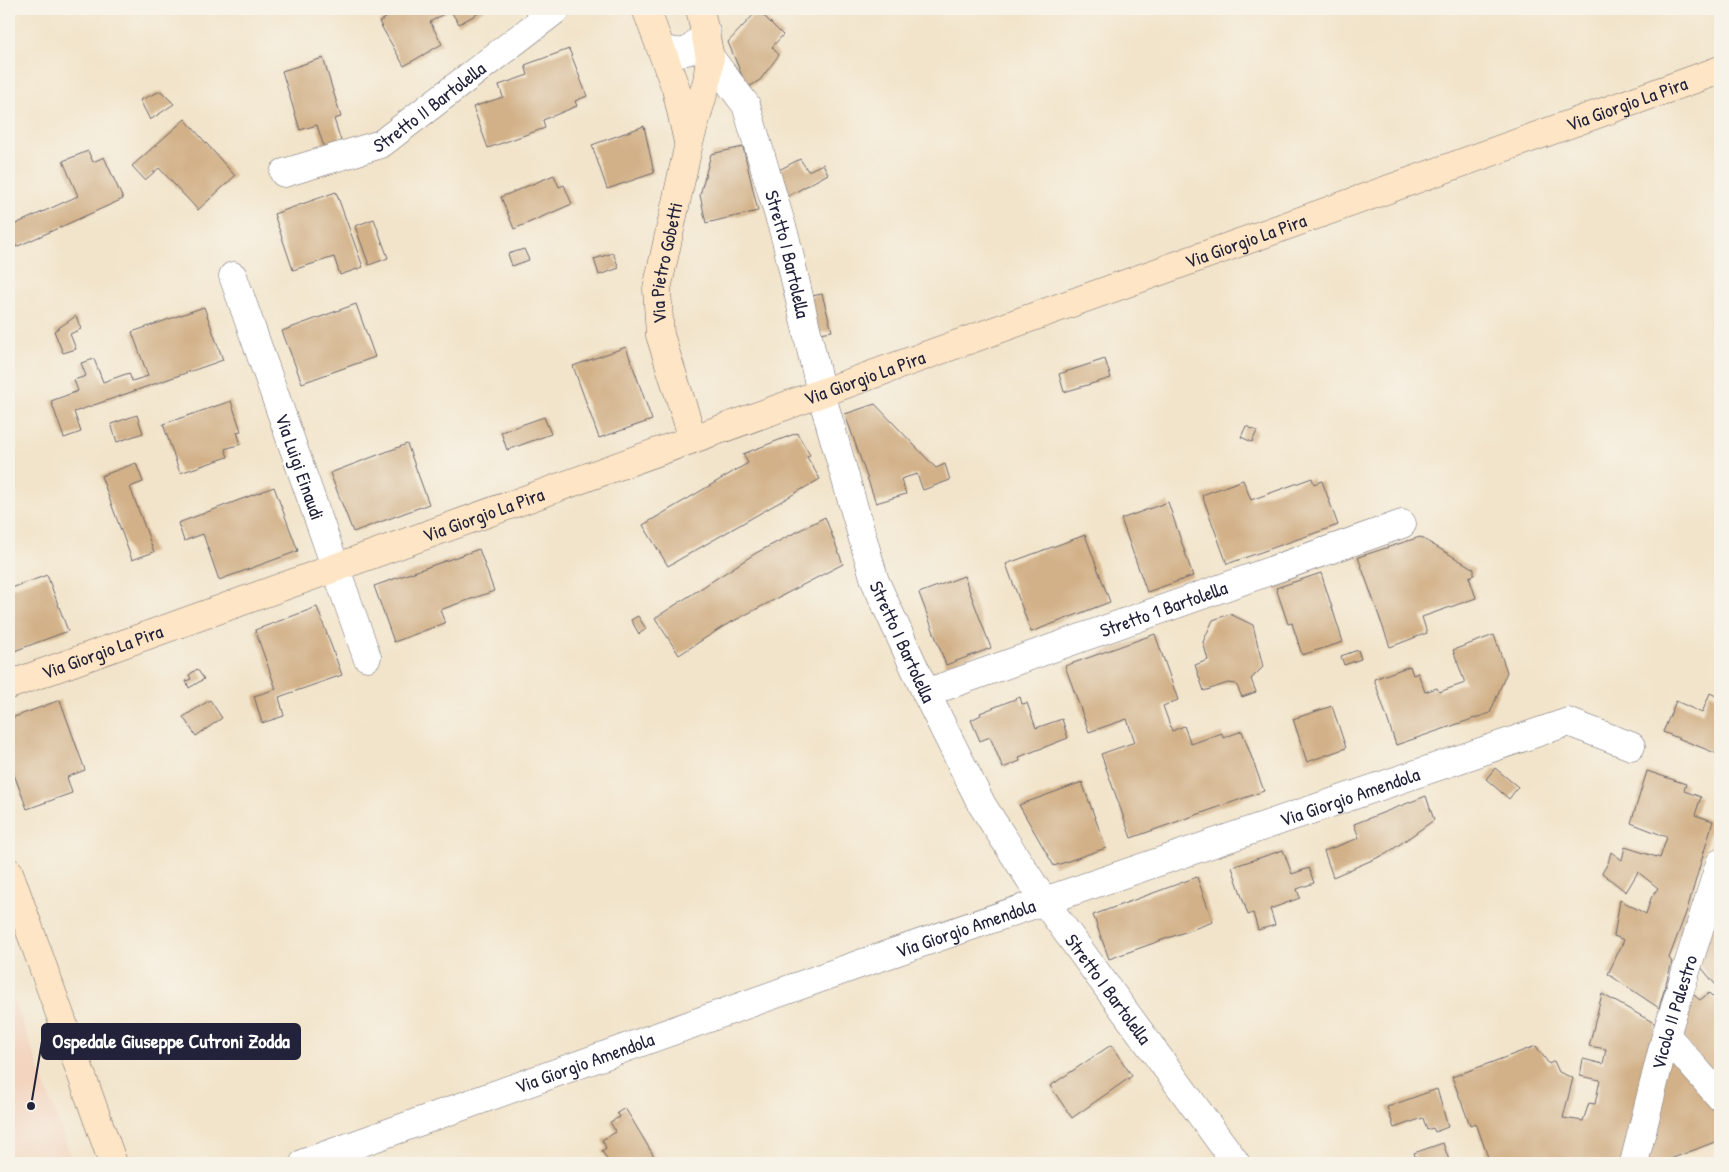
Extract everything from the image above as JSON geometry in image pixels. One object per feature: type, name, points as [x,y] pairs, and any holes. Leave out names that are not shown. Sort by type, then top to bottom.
[{"type":"street","name":"Stretto II Bartolella","points":[[284,173],[381,144],[557,9]]},
{"type":"street","points":[[646,9],[676,89],[689,143]]},
{"type":"street","points":[[662,49],[676,53],[694,49],[705,32]]},
{"type":"street","points":[[689,143],[707,81],[705,32]]},
{"type":"street","name":"Stretto I Bartolella","points":[[705,32],[746,105],[786,240],[821,393],[875,581],[926,694],[982,805],[1044,901],[1236,1163]]},
{"type":"street","name":"Via Giorgio La Pira","points":[[9,685],[1720,70]]},
{"type":"street","name":"Via Pietro Gobetti","points":[[689,143],[659,270],[657,289],[660,335],[693,439]]},
{"type":"street","name":"Via Luigi Einaudi","points":[[233,276],[367,657]]},
{"type":"street","name":"Stretto 1 Bartolella","points":[[926,694],[1402,524]]},
{"type":"street","name":"Via Giorgio Amendola","points":[[304,1163],[860,964],[1568,722],[1631,746]]},
{"type":"street","name":"Vicolo II Palestro","points":[[1634,1163],[1666,1035],[1720,863]]},
{"type":"street","points":[[9,872],[113,1163]]},
{"type":"street","points":[[1666,1035],[1720,1097]]},
{"type":"shaded area","points":[[9,987],[32,1049],[73,1163],[9,1163]]},
{"type":"building","points":[[381,9],[486,9],[459,24],[450,10],[430,22],[442,44],[404,66],[379,22],[386,18]]},
{"type":"building","points":[[758,10],[783,35],[772,47],[779,55],[760,80],[747,88],[728,42]]},
{"type":"building","points":[[569,49],[587,96],[575,101],[577,106],[543,120],[545,128],[488,148],[473,107],[503,97],[499,85],[528,75],[525,65]]},
{"type":"building","points":[[323,58],[341,117],[334,119],[342,144],[325,150],[317,125],[300,130],[282,71]]},
{"type":"building","points":[[161,91],[174,104],[150,120],[140,100]]},
{"type":"building","points":[[185,119],[235,176],[198,210],[159,168],[145,180],[132,166]]},
{"type":"building","points":[[644,126],[654,173],[607,189],[592,145]]},
{"type":"building","points":[[743,147],[758,211],[706,223],[700,195],[711,154]]},
{"type":"building","points":[[88,151],[93,162],[104,157],[123,199],[16,247],[9,227],[78,196],[63,161]]},
{"type":"building","points":[[800,159],[808,171],[823,164],[828,174],[785,198],[777,171]]},
{"type":"building","points":[[554,175],[559,187],[564,185],[572,204],[514,229],[501,197]]},
{"type":"building","points":[[336,192],[363,267],[340,275],[334,257],[293,270],[274,214]]},
{"type":"building","points":[[374,219],[388,258],[369,265],[355,226]]},
{"type":"building","points":[[524,249],[529,260],[512,266],[508,254]]},
{"type":"building","points":[[613,253],[619,268],[599,275],[594,259]]},
{"type":"building","points":[[822,294],[832,331],[814,334],[807,297]]},
{"type":"building","points":[[356,304],[375,357],[302,383],[282,331]]},
{"type":"building","points":[[204,307],[223,360],[74,412],[81,432],[64,438],[51,401],[78,391],[74,380],[86,376],[81,363],[94,359],[103,382],[129,373],[132,381],[148,376],[132,332]]},
{"type":"building","points":[[76,316],[81,329],[70,334],[76,349],[63,353],[54,331]]},
{"type":"building","points":[[626,347],[652,420],[599,438],[573,366]]},
{"type":"building","points":[[1105,359],[1111,378],[1064,392],[1059,374]]},
{"type":"building","points":[[231,401],[241,431],[237,432],[241,444],[225,449],[228,457],[180,473],[163,424]]},
{"type":"building","points":[[875,404],[936,468],[945,464],[950,480],[923,490],[917,474],[901,479],[906,494],[876,503],[845,414]]},
{"type":"building","points":[[137,415],[143,433],[117,442],[111,424]]},
{"type":"building","points":[[544,417],[551,434],[507,450],[501,432]]},
{"type":"building","points":[[1246,426],[1257,431],[1252,442],[1241,437]]},
{"type":"building","points":[[797,433],[810,455],[807,457],[820,479],[668,566],[643,525],[748,463],[743,454]]},
{"type":"building","points":[[407,444],[429,504],[353,532],[330,473]]},
{"type":"building","points":[[136,463],[143,482],[130,487],[154,552],[132,560],[101,476]]},
{"type":"building","points":[[1312,478],[1314,484],[1322,481],[1338,525],[1227,564],[1202,495],[1243,480],[1251,500]]},
{"type":"building","points":[[274,487],[298,551],[219,580],[203,534],[184,541],[178,523]]},
{"type":"building","points":[[1168,502],[1193,576],[1147,592],[1121,519]]},
{"type":"building","points":[[825,517],[843,564],[724,626],[679,655],[655,618],[756,553]]},
{"type":"building","points":[[1085,535],[1110,602],[1031,632],[1006,564]]},
{"type":"building","points":[[1420,537],[1474,569],[1474,575],[1469,577],[1476,598],[1422,617],[1427,633],[1390,647],[1358,557]]},
{"type":"building","points":[[479,549],[494,591],[440,610],[445,623],[394,642],[374,586]]},
{"type":"building","points":[[1321,573],[1343,642],[1302,655],[1292,623],[1288,624],[1276,588]]},
{"type":"building","points":[[47,575],[68,631],[9,653],[9,589]]},
{"type":"building","points":[[964,576],[991,648],[946,665],[919,593]]},
{"type":"building","points":[[317,607],[342,675],[279,697],[284,716],[262,723],[254,696],[276,689],[255,630]]},
{"type":"building","points":[[1230,614],[1253,625],[1263,667],[1251,679],[1256,692],[1242,697],[1236,684],[1228,683],[1204,691],[1195,665],[1208,660],[1203,642],[1213,620]]},
{"type":"building","points":[[638,616],[646,629],[639,634],[631,620]]},
{"type":"building","points":[[1155,634],[1178,700],[1163,706],[1172,731],[1184,726],[1191,744],[1222,733],[1223,738],[1242,731],[1264,791],[1131,838],[1101,754],[1135,742],[1127,719],[1089,732],[1065,666]]},
{"type":"building","points":[[1494,635],[1507,672],[1490,713],[1396,745],[1374,679],[1410,666],[1413,675],[1418,673],[1425,692],[1437,688],[1439,692],[1465,683],[1453,650]]},
{"type":"building","points":[[1358,650],[1361,659],[1344,665],[1341,656]]},
{"type":"building","points":[[197,669],[204,679],[189,688],[186,681],[191,679],[189,675]]},
{"type":"building","points":[[1710,693],[1720,698],[1720,755],[1663,732],[1676,701],[1702,713]]},
{"type":"building","points":[[1020,697],[1022,704],[1027,703],[1036,728],[1062,719],[1068,738],[1019,757],[1020,761],[1003,768],[990,737],[980,741],[971,720],[981,715],[980,713]]},
{"type":"building","points":[[60,700],[85,770],[67,777],[72,793],[27,809],[9,761],[9,719]]},
{"type":"building","points":[[210,700],[222,718],[196,736],[183,717]]},
{"type":"building","points":[[1332,706],[1346,748],[1307,762],[1293,719]]},
{"type":"building","points":[[1495,768],[1518,787],[1509,799],[1486,779]]},
{"type":"building","points":[[1647,771],[1686,784],[1684,791],[1701,797],[1695,815],[1713,821],[1687,910],[1669,958],[1672,962],[1659,1008],[1608,974],[1624,940],[1614,936],[1620,900],[1646,914],[1651,898],[1658,888],[1638,872],[1626,892],[1602,873],[1608,863],[1611,852],[1622,860],[1625,847],[1660,858],[1667,837],[1631,823]]},
{"type":"building","points":[[1082,782],[1106,848],[1054,866],[1019,805]]},
{"type":"building","points":[[1426,796],[1434,820],[1386,854],[1333,877],[1324,851],[1359,838],[1354,824]]},
{"type":"building","points":[[1283,850],[1292,874],[1309,868],[1314,883],[1297,889],[1300,898],[1270,909],[1275,925],[1258,930],[1253,913],[1248,915],[1232,867]]},
{"type":"building","points":[[1197,877],[1213,922],[1109,959],[1093,915]]},
{"type":"building","points":[[1708,919],[1720,928],[1720,990],[1695,960]]},
{"type":"building","points":[[1689,991],[1700,1000],[1709,993],[1720,1004],[1720,1082],[1676,1029]]},
{"type":"building","points":[[1602,994],[1656,1024],[1626,1163],[1490,1163],[1476,1123],[1470,1125],[1452,1077],[1536,1046],[1549,1064],[1554,1061],[1559,1072],[1573,1078],[1563,1118],[1583,1121],[1589,1103],[1595,1104],[1600,1080],[1580,1076],[1583,1059],[1603,1064],[1606,1049],[1589,1046]]},
{"type":"building","points":[[1111,1045],[1132,1076],[1072,1118],[1050,1086]]},
{"type":"building","points":[[1668,1057],[1701,1086],[1720,1115],[1720,1140],[1660,1163],[1642,1163]]},
{"type":"building","points":[[1437,1089],[1448,1127],[1435,1132],[1433,1128],[1427,1130],[1423,1118],[1394,1128],[1387,1107]]},
{"type":"building","points":[[625,1108],[658,1163],[609,1163],[602,1151],[606,1148],[602,1140],[616,1132],[610,1122],[620,1117],[617,1113]]},
{"type":"building","points":[[1443,1143],[1450,1163],[1406,1163],[1416,1159],[1414,1153]]},
{"type":"place","name":"Ospedale Giuseppe Cutroni Zodda","points":[[31,1106]]}]
